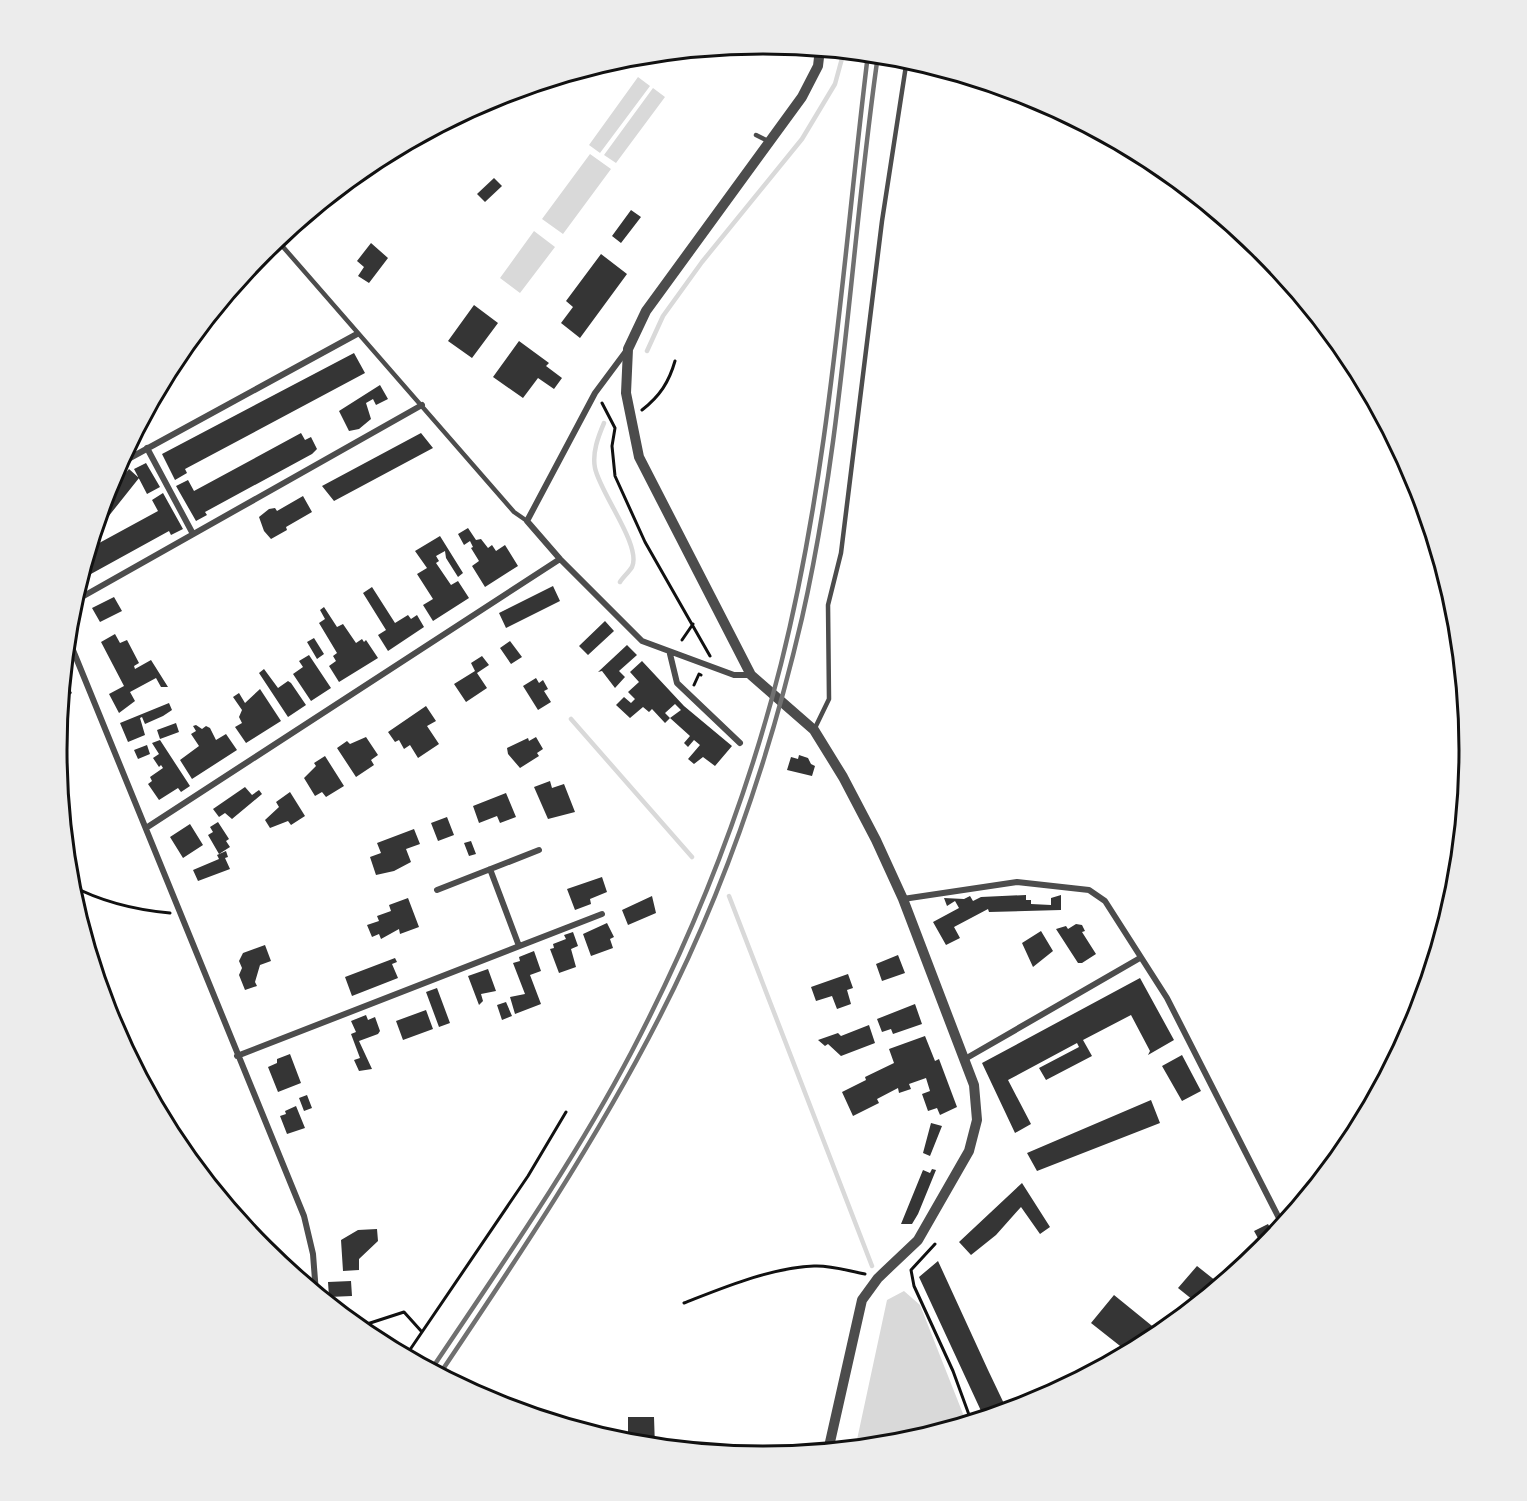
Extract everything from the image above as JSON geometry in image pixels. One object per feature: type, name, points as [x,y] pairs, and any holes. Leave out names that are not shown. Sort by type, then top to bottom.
[{"type":"street","points":[[754,678],[734,675],[706,666],[670,654],[642,641],[560,559],[527,521],[596,393],[628,349],[645,311],[802,97],[818,66],[819,56]]},
{"type":"street","points":[[133,456],[357,334]]},
{"type":"street","points":[[628,349],[626,393],[639,457],[754,678],[794,710],[814,730],[843,777],[903,899],[974,1085],[977,1120],[969,1151],[918,1240],[878,1278],[862,1300],[830,1444]]},
{"type":"street","points":[[85,595],[422,405]]},
{"type":"street","points":[[147,448],[193,534]]},
{"type":"street","points":[[146,828],[560,559]]},
{"type":"street","points":[[74,653],[304,1216],[313,1254],[315,1283]]},
{"type":"street","points":[[670,654],[674,675],[690,696],[740,743]]},
{"type":"street","points":[[437,890],[539,850]]},
{"type":"street","points":[[490,869],[519,946]]},
{"type":"street","points":[[903,899],[1017,882],[1089,890],[1105,902],[1167,998],[1279,1218]]},
{"type":"street","points":[[237,1056],[602,914]]},
{"type":"street","points":[[965,1059],[1140,958]]},
{"type":"lane","points":[[814,730],[829,699],[828,605],[841,553],[882,221],[906,69]]},
{"type":"lane","points":[[756,135],[770,142]]},
{"type":"lane","points":[[283,247],[514,512],[527,521]]},
{"type":"path","points":[[631,418],[654,401],[669,381],[675,361]]},
{"type":"path","points":[[596,393],[615,428],[612,446],[615,476],[645,542],[711,654],[690,696]]},
{"type":"path","points":[[682,640],[693,624]]},
{"type":"path","points":[[81,891],[144,911],[180,914]]},
{"type":"path","points":[[409,1350],[528,1176],[566,1112]]},
{"type":"path","points":[[935,1245],[911,1270],[914,1286],[953,1371],[969,1415]]},
{"type":"path","points":[[684,1303],[726,1287],[788,1269],[816,1266],[878,1278]]},
{"type":"path","points":[[368,1324],[404,1312],[422,1332]]},
{"type":"shaded area","points":[[638,77],[650,86],[600,153],[589,145]]},
{"type":"shaded area","points":[[653,88],[665,97],[616,163],[604,155]]},
{"type":"shaded area","points":[[590,154],[611,169],[563,234],[542,219]]},
{"type":"shaded area","points":[[534,231],[555,247],[520,293],[500,278]]},
{"type":"shaded area","points":[[904,1291],[920,1305],[964,1417],[899,1434],[857,1441],[887,1300]]},
{"type":"building","points":[[494,178],[502,186],[485,202],[477,194]]},
{"type":"building","points":[[631,210],[641,217],[621,243],[612,236]]},
{"type":"building","points":[[371,243],[388,258],[369,283],[358,276],[364,267],[357,261]]},
{"type":"building","points":[[601,254],[627,274],[580,338],[561,323],[573,307],[566,301]]},
{"type":"building","points":[[474,305],[498,323],[472,358],[448,341]]},
{"type":"building","points":[[519,341],[549,363],[546,366],[562,378],[554,389],[538,378],[523,398],[493,377]]},
{"type":"building","points":[[354,353],[365,373],[185,469],[187,473],[175,480],[162,454]]},
{"type":"building","points":[[380,385],[388,399],[376,405],[373,399],[366,403],[371,419],[359,429],[349,431],[339,411]]},
{"type":"building","points":[[301,433],[305,440],[311,437],[317,449],[312,454],[205,512],[207,515],[196,521],[176,486],[188,480],[194,491]]},
{"type":"building","points":[[421,433],[433,448],[334,501],[322,486]]},
{"type":"building","points":[[146,463],[160,487],[147,494],[134,469]]},
{"type":"building","points":[[129,469],[139,478],[108,517],[120,484]]},
{"type":"building","points":[[163,493],[183,529],[171,535],[169,531],[90,575],[99,543],[158,511],[152,500]]},
{"type":"building","points":[[303,496],[312,512],[271,539],[264,531],[259,517],[269,509],[275,508],[277,511]]},
{"type":"building","points":[[468,528],[476,540],[481,539],[488,548],[492,545],[496,551],[505,545],[518,566],[485,587],[472,566],[479,561],[471,548],[473,547],[470,541],[464,545],[458,534]]},
{"type":"building","points":[[440,536],[463,573],[458,577],[446,558],[445,551],[436,556],[439,561],[436,563],[451,585],[458,581],[469,598],[433,621],[423,605],[433,599],[417,574],[427,568],[415,551]]},
{"type":"building","points":[[553,586],[560,601],[506,628],[499,613]]},
{"type":"building","points":[[372,587],[395,623],[408,615],[411,619],[417,615],[424,627],[388,651],[378,635],[386,630],[363,593]]},
{"type":"building","points":[[114,597],[122,611],[100,622],[92,608]]},
{"type":"building","points":[[324,607],[337,627],[343,624],[356,643],[362,639],[364,642],[366,640],[378,658],[339,682],[329,666],[336,661],[333,656],[337,653],[319,623],[325,619],[320,610]]},
{"type":"building","points":[[605,621],[614,631],[588,655],[579,646]]},
{"type":"building","points":[[115,634],[120,643],[127,640],[139,663],[134,666],[135,669],[151,660],[168,687],[161,687],[156,678],[130,692],[135,701],[119,713],[109,694],[124,686],[101,642]]},
{"type":"building","points":[[314,638],[324,654],[317,659],[307,642]]},
{"type":"building","points":[[510,641],[522,657],[511,664],[500,648]]},
{"type":"building","points":[[627,645],[637,655],[619,671],[625,677],[615,688],[602,671],[598,672]]},
{"type":"building","points":[[309,655],[331,688],[311,701],[293,674],[303,667],[299,661]]},
{"type":"building","points":[[482,656],[489,665],[477,673],[487,688],[466,702],[454,684],[475,671],[471,663]]},
{"type":"building","points":[[642,661],[684,706],[732,746],[715,766],[703,757],[694,764],[688,759],[700,745],[694,740],[688,747],[684,743],[690,736],[670,718],[665,723],[652,709],[649,712],[643,707],[630,718],[616,705],[624,697],[631,703],[635,699],[628,692],[639,682],[630,672]],"holes":[[[675,704],[681,710],[670,718],[665,713]]]},
{"type":"building","points":[[264,669],[278,688],[288,681],[291,683],[306,705],[288,717],[259,673]]},
{"type":"building","points":[[536,678],[539,683],[543,680],[548,689],[544,691],[551,702],[538,710],[523,686]]},
{"type":"building","points":[[260,689],[281,721],[246,743],[235,727],[242,723],[239,717],[242,710],[233,697],[239,693],[245,703]]},
{"type":"building","points":[[169,703],[172,710],[163,716],[145,724],[142,717],[140,718],[145,735],[128,742],[120,723]]},
{"type":"building","points":[[426,706],[436,721],[427,726],[439,744],[418,758],[410,745],[404,749],[399,740],[395,742],[388,732]]},
{"type":"building","points":[[176,723],[179,732],[160,739],[157,730]]},
{"type":"building","points":[[196,725],[202,729],[206,726],[210,728],[216,740],[226,734],[237,750],[192,779],[180,760],[199,746],[191,734],[196,731],[193,726]]},
{"type":"building","points":[[366,737],[378,755],[371,760],[374,765],[356,777],[337,748],[347,741],[350,744]]},
{"type":"building","points":[[536,737],[543,749],[537,753],[539,756],[520,768],[508,754],[507,748],[528,738],[529,741]]},
{"type":"building","points":[[160,740],[190,786],[181,792],[178,788],[159,800],[148,784],[152,781],[150,777],[163,768],[161,765],[159,767],[153,758],[159,754],[152,743]]},
{"type":"building","points":[[147,745],[150,754],[138,759],[134,750]]},
{"type":"building","points":[[799,755],[808,758],[815,766],[812,776],[787,770],[791,757],[798,759]]},
{"type":"building","points":[[325,756],[344,786],[326,797],[322,792],[315,796],[304,778],[316,766],[314,763]]},
{"type":"building","points":[[550,781],[552,788],[564,784],[575,812],[548,819],[534,787]]},
{"type":"building","points":[[245,787],[252,795],[259,790],[262,794],[232,819],[225,813],[219,817],[213,809]]},
{"type":"building","points":[[290,792],[305,816],[291,825],[288,821],[270,828],[265,820],[279,807],[276,802]]},
{"type":"building","points":[[506,793],[516,817],[500,823],[497,816],[479,823],[473,806]]},
{"type":"building","points":[[447,817],[454,835],[438,841],[431,823]]},
{"type":"building","points":[[218,822],[229,839],[226,841],[230,847],[219,854],[208,835],[213,832],[210,827]]},
{"type":"building","points":[[190,824],[203,845],[183,858],[170,837]]},
{"type":"building","points":[[414,829],[420,844],[406,849],[411,862],[394,871],[376,875],[370,857],[381,853],[377,843]]},
{"type":"building","points":[[471,841],[476,854],[469,856],[464,843]]},
{"type":"building","points":[[226,851],[228,857],[225,858],[230,869],[198,881],[193,870],[219,859],[217,855]]},
{"type":"building","points":[[602,877],[607,892],[590,899],[591,904],[575,910],[567,889]]},
{"type":"building","points":[[1026,895],[1026,900],[1031,900],[1031,904],[1051,905],[1051,898],[1061,895],[1061,910],[989,912],[988,909],[954,927],[960,938],[946,945],[933,922],[959,908],[955,901],[947,906],[944,898],[964,899],[970,896],[973,901],[981,897]]},
{"type":"building","points":[[652,896],[656,913],[628,925],[622,910]]},
{"type":"building","points":[[408,898],[419,927],[400,934],[399,929],[381,939],[379,934],[372,937],[367,925],[379,921],[377,916],[391,911],[389,905]]},
{"type":"building","points":[[607,923],[614,937],[610,939],[613,948],[591,956],[583,934]]},
{"type":"building","points":[[1076,924],[1082,925],[1085,931],[1082,932],[1096,954],[1082,963],[1078,963],[1056,929],[1066,926],[1068,929]]},
{"type":"building","points":[[1041,931],[1053,951],[1033,967],[1022,943]]},
{"type":"building","points":[[573,932],[578,946],[571,949],[576,967],[559,973],[550,949],[554,948],[553,944],[566,939],[564,935]]},
{"type":"building","points":[[265,945],[271,961],[260,965],[255,982],[257,986],[245,990],[239,975],[242,968],[239,961],[243,953]]},
{"type":"building","points":[[534,951],[541,971],[530,975],[541,1004],[515,1014],[510,997],[525,994],[513,963],[520,961],[519,957]]},
{"type":"building","points":[[898,955],[905,973],[882,981],[876,964]]},
{"type":"building","points":[[395,958],[397,962],[392,964],[398,978],[352,996],[345,977]]},
{"type":"building","points":[[488,969],[496,991],[481,994],[483,1001],[479,1005],[468,976]]},
{"type":"building","points":[[848,974],[853,988],[847,990],[851,1004],[837,1009],[832,996],[816,1001],[811,987]]},
{"type":"building","points":[[1140,978],[1174,1040],[1148,1055],[1150,1051],[1131,1015],[1083,1040],[1092,1056],[1046,1080],[1039,1068],[1079,1047],[1077,1043],[1008,1080],[1031,1124],[1015,1133],[982,1063]]},
{"type":"building","points":[[437,988],[450,1023],[439,1027],[426,992]]},
{"type":"building","points":[[506,1002],[512,1016],[502,1020],[497,1005]]},
{"type":"building","points":[[915,1004],[922,1024],[893,1034],[891,1029],[882,1032],[877,1019]]},
{"type":"building","points":[[426,1010],[433,1029],[403,1040],[396,1021]]},
{"type":"building","points":[[366,1015],[368,1020],[375,1017],[380,1031],[378,1034],[359,1041],[372,1069],[359,1071],[354,1060],[360,1058],[351,1034],[356,1032],[351,1021]]},
{"type":"building","points":[[869,1025],[875,1043],[841,1056],[828,1044],[825,1046],[818,1040],[838,1033],[841,1036]]},
{"type":"building","points":[[925,1036],[935,1061],[939,1059],[957,1107],[940,1115],[937,1108],[928,1111],[922,1094],[930,1091],[926,1078],[909,1084],[911,1089],[899,1093],[898,1088],[877,1099],[879,1103],[853,1116],[842,1092],[866,1080],[865,1077],[894,1063],[889,1049]]},
{"type":"building","points":[[290,1054],[301,1083],[278,1092],[268,1067],[277,1063],[277,1059]]},
{"type":"building","points":[[1182,1055],[1201,1091],[1182,1101],[1162,1066]]},
{"type":"building","points":[[307,1095],[312,1108],[304,1111],[299,1098]]},
{"type":"building","points":[[1151,1100],[1160,1123],[1037,1171],[1027,1153]]},
{"type":"building","points":[[296,1106],[305,1128],[287,1134],[280,1116]]},
{"type":"building","points":[[931,1123],[942,1126],[930,1156],[923,1153]]},
{"type":"building","points":[[932,1169],[936,1170],[918,1214],[912,1224],[901,1224],[923,1170],[930,1173]]},
{"type":"building","points":[[1022,1183],[1050,1227],[1040,1234],[1021,1207],[996,1235],[971,1255],[959,1242]]},
{"type":"building","points":[[1268,1224],[1270,1228],[1259,1240],[1254,1231]]},
{"type":"building","points":[[377,1229],[378,1241],[359,1259],[359,1270],[343,1271],[341,1240],[358,1230]]},
{"type":"building","points":[[938,1261],[1004,1404],[981,1412],[919,1277]]},
{"type":"building","points":[[1197,1266],[1215,1280],[1192,1299],[1178,1288]]},
{"type":"building","points":[[351,1281],[352,1296],[332,1297],[329,1295],[328,1282]]},
{"type":"building","points":[[1114,1295],[1154,1327],[1122,1348],[1091,1323]]},
{"type":"building","points":[[628,1417],[654,1417],[655,1438],[623,1433],[628,1432]]},
{"type":"waterway","points":[[647,351],[663,316],[702,262],[802,139],[835,84],[842,59]]},
{"type":"waterway","points":[[604,423],[595,451],[595,468],[598,479],[626,533],[633,558],[632,567],[620,582]]},
{"type":"waterway","points":[[571,719],[692,857]]},
{"type":"waterway","points":[[729,896],[872,1266]]},
{"type":"railway","points":[[435,1364],[560,1174],[609,1094],[677,959],[736,814],[781,664],[812,513],[834,360],[867,62]]},
{"type":"railway","points":[[443,1369],[582,1155],[659,1018],[704,922],[760,772],[802,618],[828,478],[877,64]]}]
